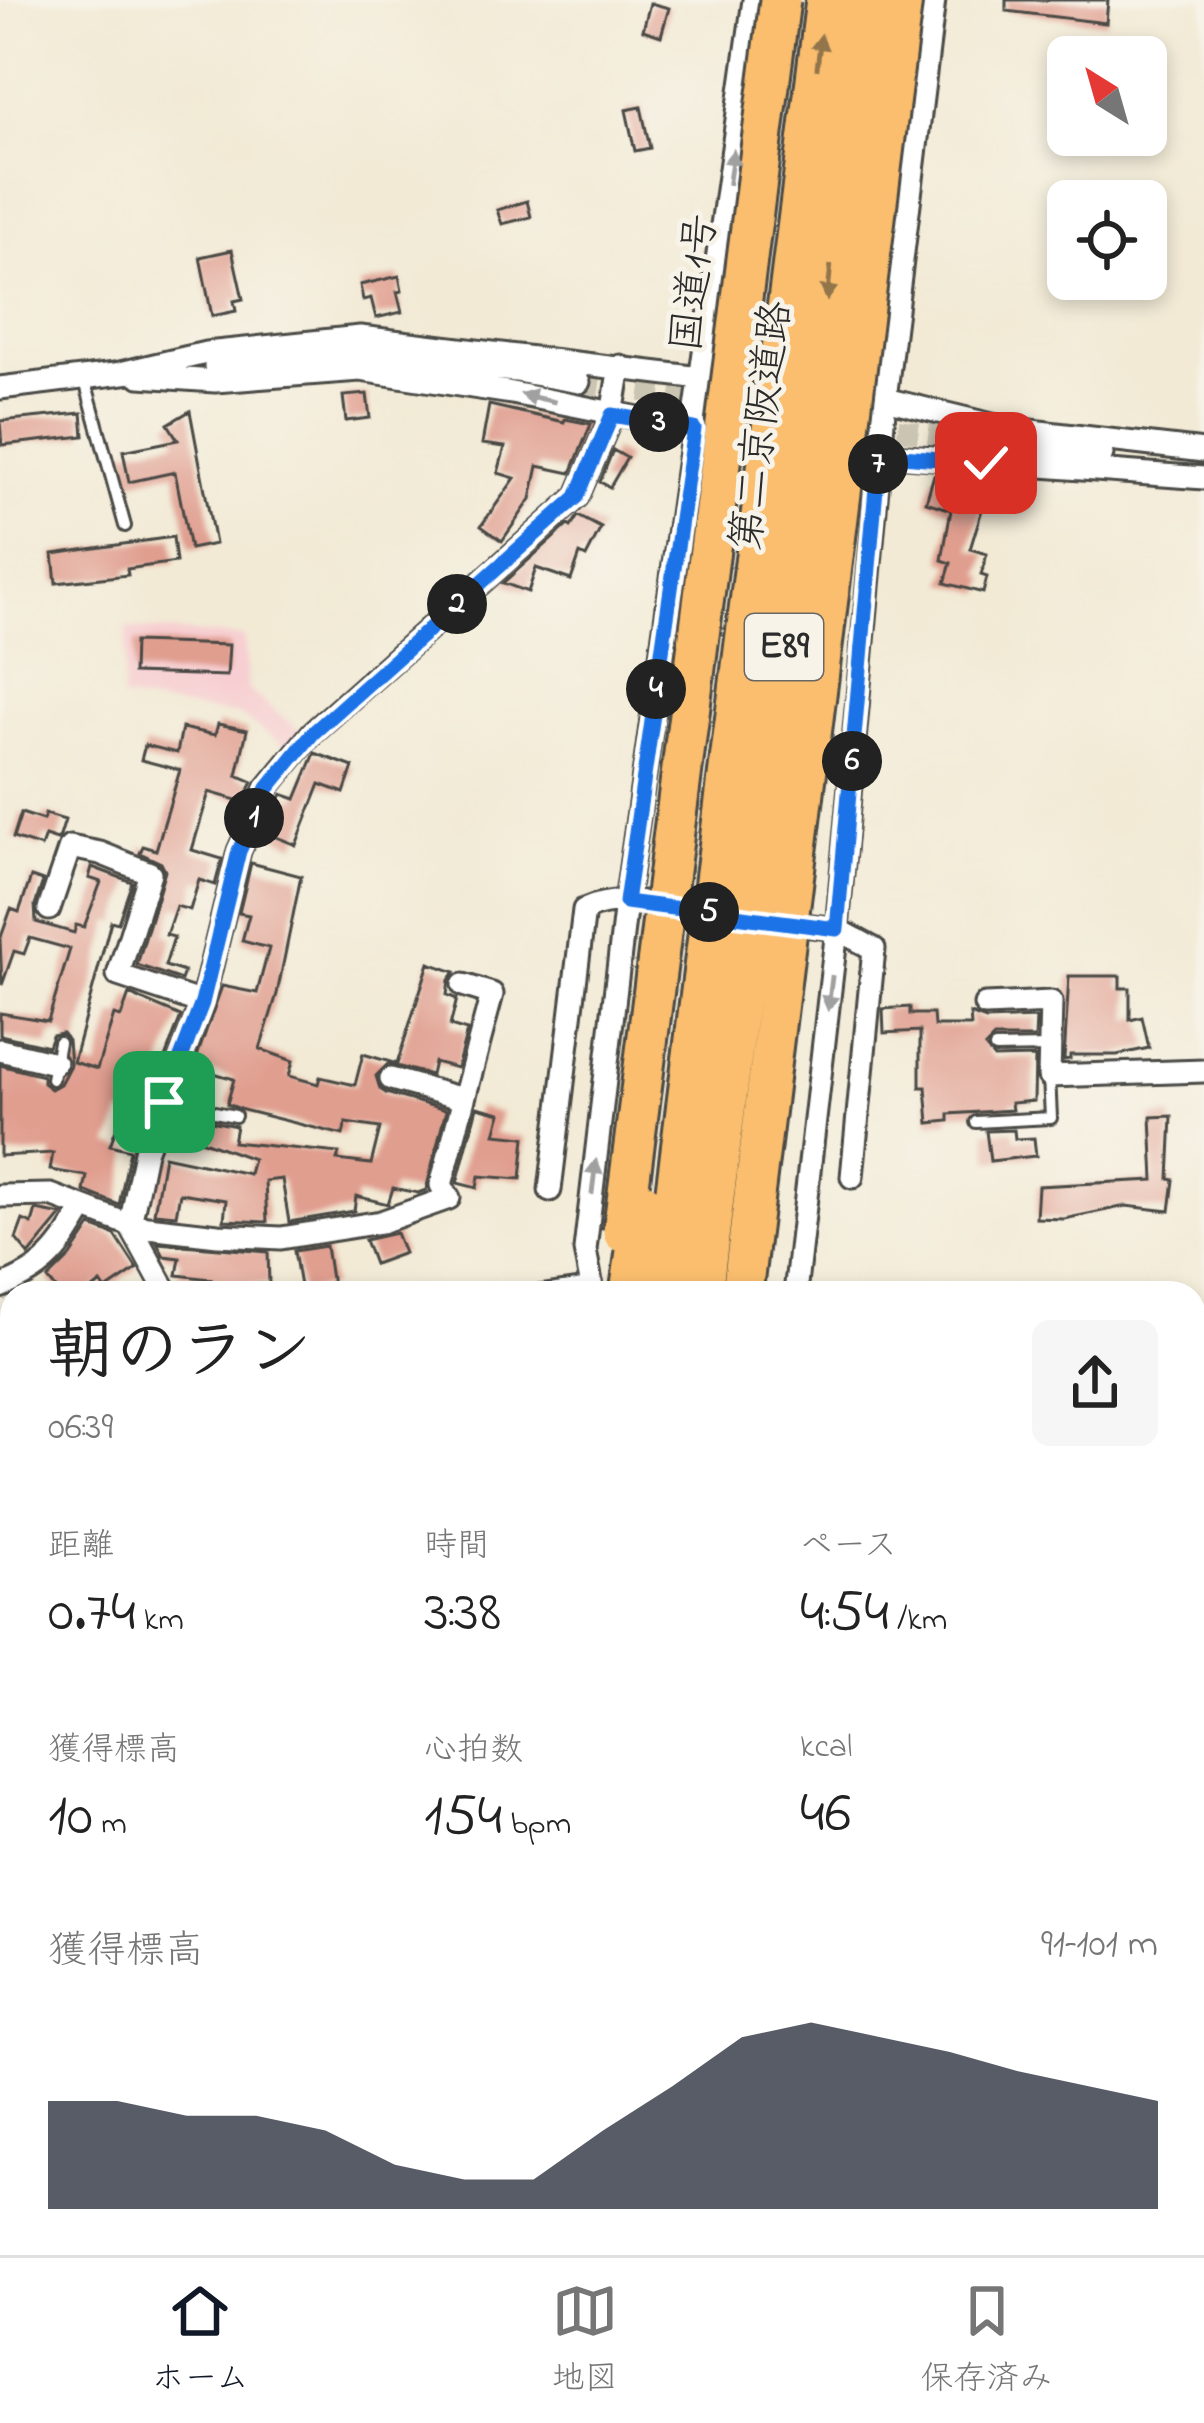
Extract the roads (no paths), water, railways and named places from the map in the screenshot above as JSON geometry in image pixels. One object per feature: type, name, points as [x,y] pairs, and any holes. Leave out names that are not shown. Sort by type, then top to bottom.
[{"type":"highway","name":"国道1号","points":[[604,1281],[623,1232],[780,0]]},
{"type":"highway","name":"第二京阪道路","points":[[665,1281],[826,0]]},
{"type":"highway","name":"第二京阪道路","points":[[704,1281],[865,0]]},
{"type":"highway","points":[[743,1281],[903,0]]},
{"type":"highway","points":[[632,1281],[724,648],[780,368]]},
{"type":"highway","points":[[722,1281],[815,605],[820,368]]},
{"type":"street","points":[[597,1281],[585,1250],[626,902],[754,0]]},
{"type":"street","points":[[903,0],[900,90],[916,145]]},
{"type":"street","points":[[796,1281],[837,929],[884,400],[934,0]]},
{"type":"street","points":[[116,374],[206,353],[360,337],[701,378]]},
{"type":"street","points":[[0,388],[116,374],[357,357],[516,370],[579,382]]},
{"type":"street","points":[[160,1281],[130,1225],[145,1152],[202,1003],[239,851],[276,776],[313,733],[577,497],[612,415],[620,366]]},
{"type":"street","points":[[116,374],[215,382],[360,370],[512,393],[694,429]]},
{"type":"street","points":[[884,400],[1005,428],[1204,451]]},
{"type":"street","points":[[986,442],[1204,465]]},
{"type":"street","points":[[879,454],[1204,478]]},
{"type":"street","points":[[49,909],[70,847],[150,873],[118,975],[202,1003]]},
{"type":"street","points":[[550,1190],[584,910],[602,901],[837,929],[874,949],[852,1177]]},
{"type":"street","points":[[0,1196],[51,1195],[130,1225],[281,1238],[381,1222],[449,1198],[441,1186],[492,994],[463,985]]},
{"type":"street","points":[[985,1004],[1051,1002],[1049,1076],[1204,1070]]},
{"type":"street","points":[[0,1050],[56,1061]]},
{"type":"street","points":[[391,1079],[463,1099]]},
{"type":"street","points":[[16,1281],[48,1262],[84,1208]]},
{"type":"lane","points":[[84,377],[125,526]]},
{"type":"lane","points":[[994,1048],[1050,1047]]},
{"type":"lane","points":[[976,1122],[1051,1118],[1049,1076]]},
{"type":"lane","points":[[164,1102],[235,1117]]},
{"type":"tunnel","points":[[579,382],[783,412]]},
{"type":"tunnel","points":[[867,425],[985,442]]}]
